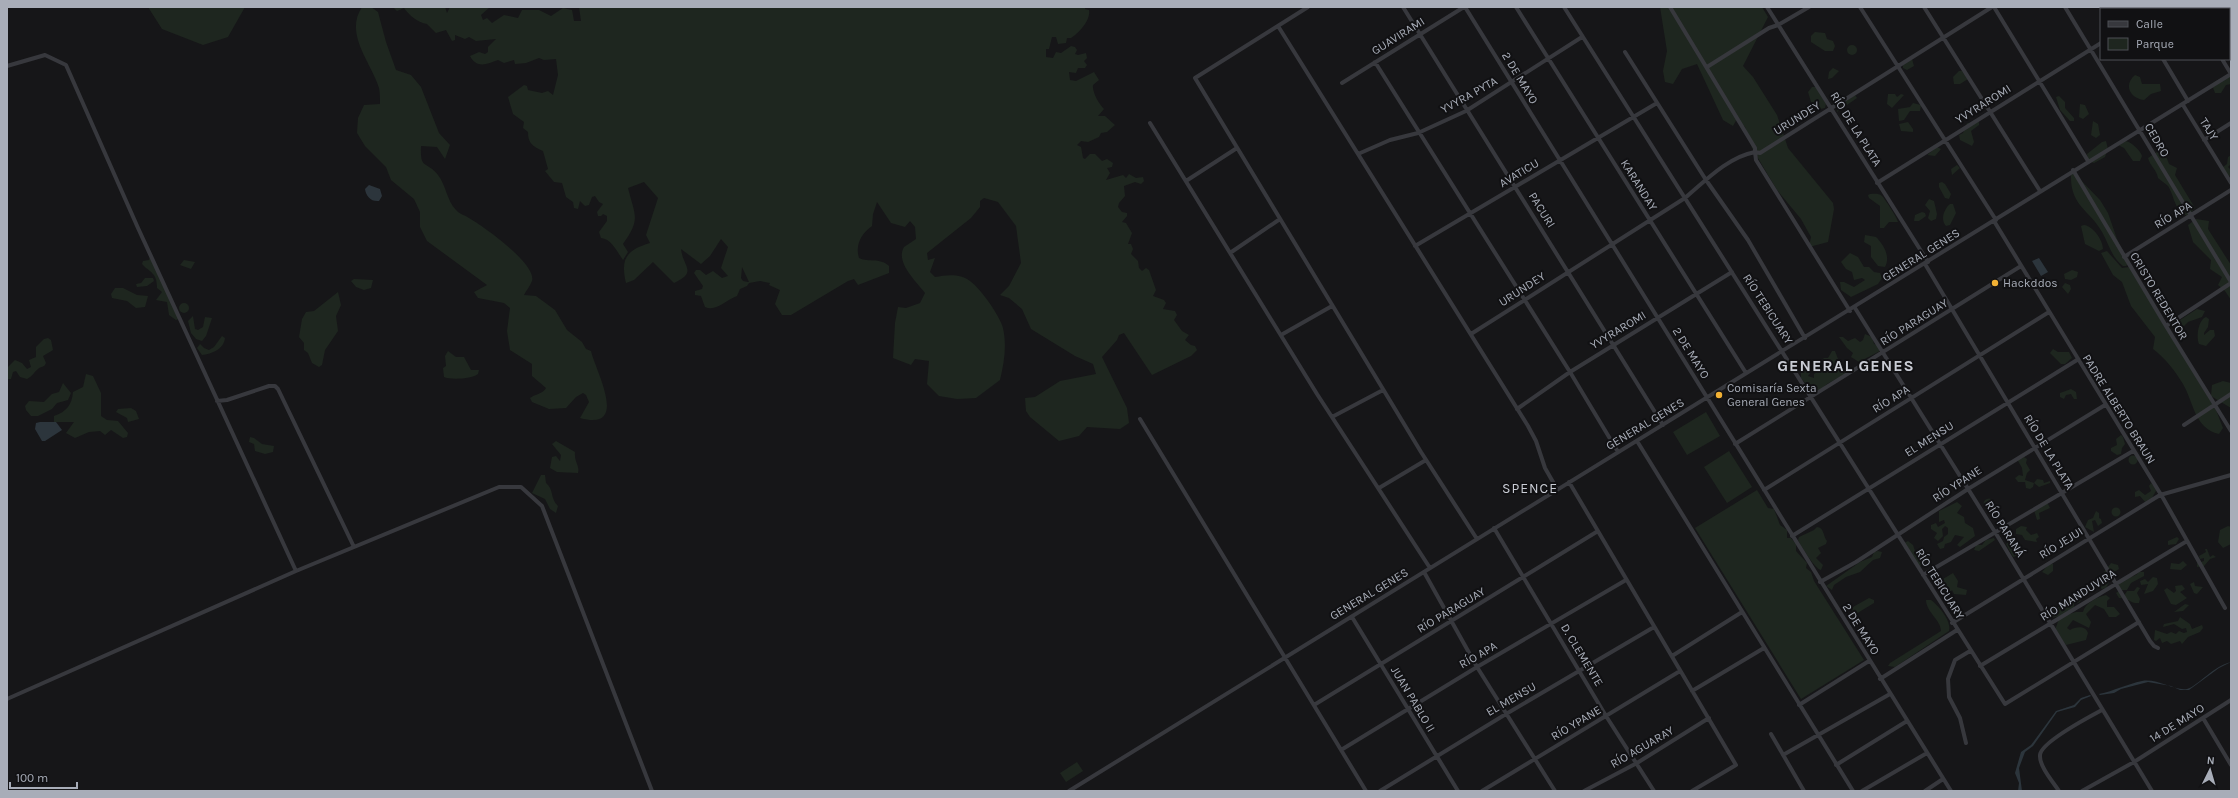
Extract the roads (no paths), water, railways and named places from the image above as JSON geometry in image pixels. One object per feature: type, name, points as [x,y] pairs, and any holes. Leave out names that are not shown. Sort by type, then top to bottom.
[{"type":"street","points":[[1307,7],[1195,78],[1383,390],[1477,539]]},
{"type":"street","name":"PACURI","points":[[1403,7],[1466,111],[1663,425]]},
{"type":"street","name":"GUAVIRAMI","points":[[1342,83],[1419,34],[1465,7]]},
{"type":"street","name":"2 DE MAYO","points":[[1465,7],[1510,83],[1658,318],[1880,679],[1951,791]]},
{"type":"street","name":"KARANDAY","points":[[1516,7],[1746,373]]},
{"type":"street","name":"RÍO TEBICUARY","points":[[1564,7],[1841,442],[1956,630],[2005,704],[2073,662]]},
{"type":"street","points":[[1670,7],[1755,148],[1756,160],[1850,311]]},
{"type":"street","name":"RÍO DE LA PLATA","points":[[1767,7],[1926,263],[1952,310],[2008,401],[2034,448],[2150,641],[2158,648]]},
{"type":"street","points":[[1706,67],[1769,28],[1778,26],[1809,7]]},
{"type":"street","name":"PADRE ALBERTO BRAUN","points":[[1860,7],[1995,220],[2077,360],[2160,495],[2225,608]]},
{"type":"street","points":[[1924,7],[2040,191]]},
{"type":"street","points":[[1993,7],[2088,161]]},
{"type":"street","name":"URUNDEY","points":[[1471,334],[1685,198],[1706,180],[1744,154],[1755,152],[1760,153],[1993,7]]},
{"type":"street","name":"CEDRO","points":[[2065,7],[2231,283]]},
{"type":"street","points":[[1278,26],[1517,409],[1536,441],[1545,468],[1557,489]]},
{"type":"street","name":"YVYRA PYTA","points":[[1358,154],[1390,140],[1418,133],[1466,111],[1549,59],[1582,36]]},
{"type":"street","name":"YVYRAROMI","points":[[1877,183],[2100,44]]},
{"type":"street","points":[[1625,52],[1706,180],[1748,240],[1805,338]]},
{"type":"street","points":[[7,66],[45,56],[66,65],[296,571]]},
{"type":"street","points":[[2164,60],[2188,102]]},
{"type":"street","points":[[2223,60],[2231,74]]},
{"type":"street","points":[[1375,62],[1418,133],[1570,372],[1618,452]]},
{"type":"street","name":"GENERAL GENES","points":[[1069,791],[1557,489],[1855,308],[2088,161],[2188,102],[2231,74]]},
{"type":"street","name":"AVATICU","points":[[1415,246],[1657,103]]},
{"type":"street","name":"TAJY","points":[[2183,105],[2231,183]]},
{"type":"street","points":[[1150,123],[1332,417],[1430,568]]},
{"type":"street","points":[[2204,140],[2231,123]]},
{"type":"street","points":[[1186,181],[1237,148]]},
{"type":"street","name":"CRISTO REDENTOR","points":[[2074,170],[2166,326],[2231,431]]},
{"type":"street","name":"RÍO APA","points":[[2124,256],[2231,190]]},
{"type":"street","points":[[1230,252],[1280,219]]},
{"type":"street","name":"RÍO PARAGUAY","points":[[1735,444],[2022,266]]},
{"type":"street","name":"YVYRAROMI","points":[[1517,409],[1570,372],[1732,272]]},
{"type":"street","points":[[2166,326],[2231,283]]},
{"type":"street","points":[[1281,335],[1332,306]]},
{"type":"street","name":"RÍO PARANÁ","points":[[1855,308],[1995,532],[2084,682],[2152,791]]},
{"type":"street","name":"RÍO APA","points":[[1764,490],[1912,399],[2049,312]]},
{"type":"street","name":"EL MENSU","points":[[1792,536],[2008,401],[2077,360]]},
{"type":"street","points":[[218,401],[226,400],[269,386],[275,386],[278,389],[354,547]]},
{"type":"street","points":[[1332,417],[1383,390]]},
{"type":"street","points":[[2184,424],[2231,394]]},
{"type":"street","name":"RÍO YPANE","points":[[1820,582],[2105,405]]},
{"type":"street","points":[[1140,419],[1366,791]]},
{"type":"street","points":[[1636,441],[1853,791]]},
{"type":"street","points":[[1923,575],[2133,451]]},
{"type":"street","points":[[1379,488],[1426,460]]},
{"type":"street","name":"RÍO JEJUI","points":[[1952,623],[2160,495],[2231,475]]},
{"type":"street","points":[[1569,482],[1736,765],[1692,791]]},
{"type":"street","points":[[7,699],[296,571],[499,487],[521,486],[542,506],[652,791]]},
{"type":"street","name":"D. CLEMENTE","points":[[1494,528],[1606,716],[1654,791]]},
{"type":"street","name":"RÍO PARAGUAY","points":[[1314,705],[1524,578],[1598,531]]},
{"type":"street","name":"RÍO MANDUVIRA","points":[[1980,666],[2187,541]]},
{"type":"street","points":[[1424,572],[1477,667],[1555,791]]},
{"type":"street","name":"RÍO APA","points":[[1341,750],[1477,667],[1626,580]]},
{"type":"street","points":[[1672,656],[1742,612]]},
{"type":"street","name":"JUAN PABLO II","points":[[1352,617],[1458,791]]},
{"type":"street","points":[[2073,662],[2139,622]]},
{"type":"street","name":"EL MENSU","points":[[1380,791],[1506,714],[1654,627]]},
{"type":"street","points":[[1880,679],[1956,630]]},
{"type":"street","points":[[1692,691],[1764,648]]},
{"type":"street","points":[[1966,743],[1960,718],[1949,697],[1948,679],[1954,660],[1970,652]]},
{"type":"street","points":[[1799,706],[1869,661]]},
{"type":"street","name":"RÍO YPANE","points":[[1482,791],[1680,671]]},
{"type":"street","points":[[1783,755],[1890,694]]},
{"type":"street","name":"14 DE MAYO","points":[[2082,791],[2134,762],[2231,700]]},
{"type":"street","points":[[2059,791],[2041,762],[2040,756],[2042,749],[2066,731],[2102,710]]},
{"type":"street","name":"RÍO AGUARAY","points":[[1584,791],[1637,763],[1709,718]]},
{"type":"street","points":[[2203,718],[2231,765]]},
{"type":"street","points":[[1836,765],[1907,721]]},
{"type":"street","points":[[1771,734],[1804,791]]},
{"type":"street","points":[[1862,791],[1927,753]]},
{"type":"street","points":[[1925,791],[1943,779]]},
{"type":"place","name":"Hackddos","points":[[1995,283]]},
{"type":"place","name":"Comisaría Sexta General Genes","points":[[1719,395]]},
{"type":"district","name":"GENERAL GENES","points":[[1846,365]]},
{"type":"district","name":"SPENCE","points":[[1530,488]]}]
